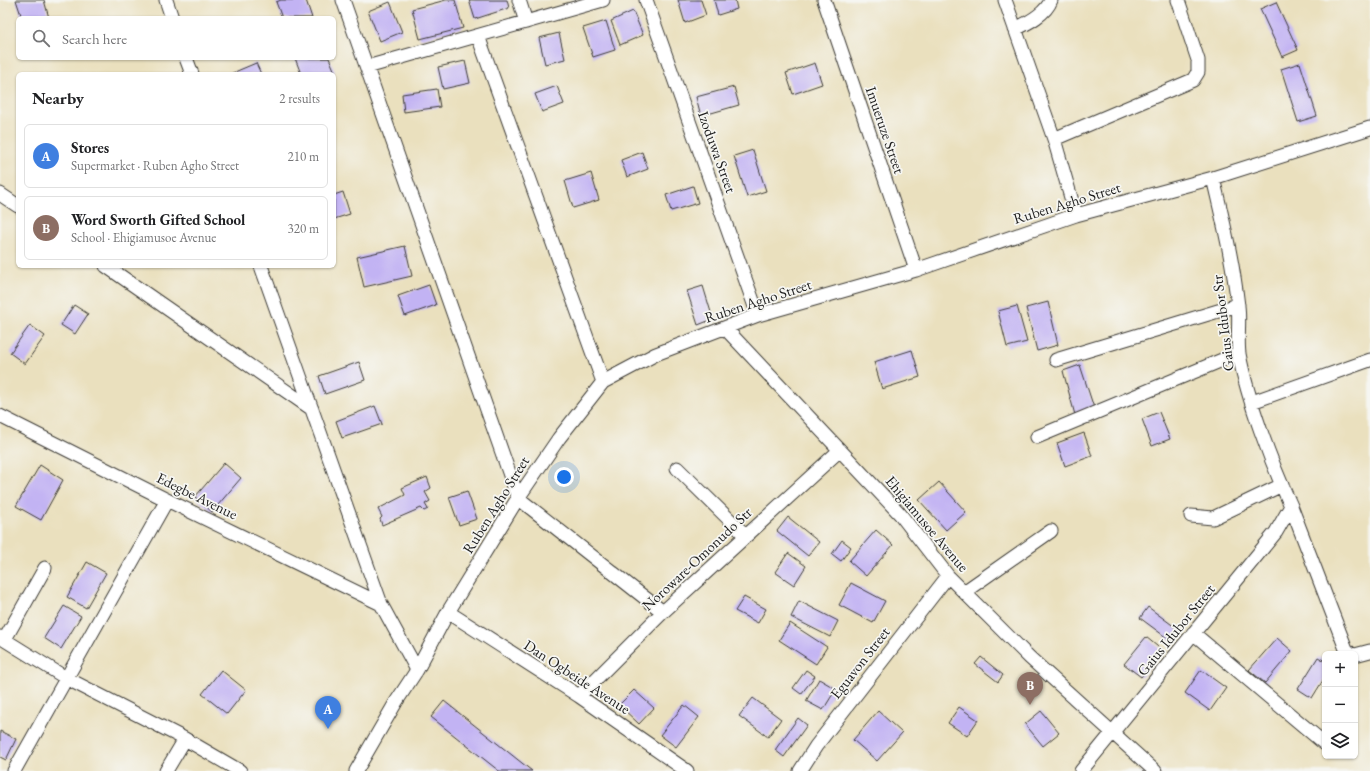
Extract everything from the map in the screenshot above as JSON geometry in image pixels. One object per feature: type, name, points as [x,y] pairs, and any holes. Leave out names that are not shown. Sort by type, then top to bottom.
[{"type":"street","points":[[166,0],[171,16]]},
{"type":"street","points":[[343,0],[518,498],[663,612]]},
{"type":"street","points":[[519,0],[526,22]]},
{"type":"street","points":[[367,68],[603,0]]},
{"type":"street","name":"Izoduwa Street","points":[[646,0],[758,315]]},
{"type":"street","name":"Imueruze Street","points":[[824,0],[916,270]]},
{"type":"street","points":[[1004,0],[1054,139],[1076,215]]},
{"type":"street","points":[[1015,29],[1031,22],[1046,8],[1050,0]]},
{"type":"street","points":[[1054,139],[1193,80],[1198,72],[1198,60],[1178,0]]},
{"type":"street","points":[[478,36],[603,382]]},
{"type":"street","points":[[187,60],[191,72]]},
{"type":"street","name":"Ruben Agho Street","points":[[356,771],[396,702],[417,670],[448,612],[518,498],[559,438],[603,382],[656,354],[758,315],[916,270],[1076,215],[1213,178],[1370,128]]},
{"type":"street","name":"Gaius Idubor Str","points":[[1213,178],[1228,241],[1238,305],[1239,353],[1252,402],[1282,485],[1348,651]]},
{"type":"street","points":[[0,194],[16,205]]},
{"type":"street","points":[[109,268],[312,409]]},
{"type":"street","points":[[262,268],[381,604],[417,670]]},
{"type":"street","points":[[1056,360],[1238,305]]},
{"type":"street","name":"Ehigiamusoe Avenue","points":[[725,328],[900,514],[948,576],[1030,658],[1155,771]]},
{"type":"street","points":[[1037,437],[1239,353]]},
{"type":"street","points":[[1252,402],[1370,360]]},
{"type":"street","name":"Edegbe Avenue","points":[[0,416],[167,500],[381,604]]},
{"type":"street","name":"Noroware-Omonudo Str","points":[[580,696],[663,612],[840,450]]},
{"type":"street","points":[[676,468],[746,536]]},
{"type":"street","points":[[1191,516],[1212,518],[1282,485]]},
{"type":"street","points":[[14,771],[167,500]]},
{"type":"street","name":"Gaius Idubor Street","points":[[1081,771],[1276,532],[1291,506]]},
{"type":"street","points":[[964,592],[1052,531]]},
{"type":"street","points":[[45,568],[2,638],[66,678],[185,739],[240,771]]},
{"type":"street","name":"Eguavon Street","points":[[800,771],[816,746],[948,576]]},
{"type":"street","name":"Dan Ogbeide Avenue","points":[[448,612],[580,696],[687,771]]},
{"type":"street","points":[[1193,633],[1322,741]]},
{"type":"street","points":[[1358,654],[1370,651]]},
{"type":"street","points":[[166,771],[185,739]]},
{"type":"building","points":[[16,0],[44,0],[48,16],[21,16]]},
{"type":"building","points":[[281,0],[306,0],[311,16],[281,16],[276,2]]},
{"type":"building","points":[[446,0],[455,0],[463,28],[420,39],[412,9]]},
{"type":"building","points":[[469,0],[507,0],[509,8],[475,19]]},
{"type":"building","points":[[678,0],[701,0],[706,15],[685,23]]},
{"type":"building","points":[[714,0],[735,0],[737,9],[718,15]]},
{"type":"building","points":[[390,2],[402,32],[380,41],[368,11]]},
{"type":"building","points":[[1276,2],[1298,50],[1282,57],[1260,9]]},
{"type":"building","points":[[633,11],[643,35],[620,45],[611,21]]},
{"type":"building","points":[[606,21],[615,50],[593,57],[583,28]]},
{"type":"building","points":[[559,33],[565,59],[545,64],[539,38]]},
{"type":"building","points":[[296,60],[330,60],[335,72],[300,72]]},
{"type":"building","points":[[465,61],[470,83],[443,89],[438,67]]},
{"type":"building","points":[[256,63],[260,72],[235,72]]},
{"type":"building","points":[[815,63],[822,84],[793,94],[786,73]]},
{"type":"building","points":[[1300,63],[1317,116],[1298,122],[1281,69]]},
{"type":"building","points":[[557,86],[564,104],[542,112],[535,94]]},
{"type":"building","points":[[734,87],[739,105],[701,116],[696,97]]},
{"type":"building","points":[[437,89],[440,107],[404,112],[402,94]]},
{"type":"building","points":[[753,150],[766,191],[747,197],[734,156]]},
{"type":"building","points":[[642,152],[648,169],[627,177],[621,160]]},
{"type":"building","points":[[591,173],[599,200],[573,208],[565,181]]},
{"type":"building","points":[[693,186],[698,203],[671,211],[666,195]]},
{"type":"building","points":[[343,192],[350,214],[336,218],[336,194]]},
{"type":"building","points":[[405,246],[412,276],[364,287],[357,257]]},
{"type":"building","points":[[429,285],[436,305],[405,316],[398,296]]},
{"type":"building","points":[[703,286],[713,319],[698,325],[687,291]]},
{"type":"building","points":[[1048,302],[1058,345],[1037,351],[1026,308]]},
{"type":"building","points":[[74,305],[88,314],[75,334],[61,325]]},
{"type":"building","points":[[1017,306],[1027,342],[1007,347],[998,311]]},
{"type":"building","points":[[30,325],[45,336],[25,364],[10,353]]},
{"type":"building","points":[[912,350],[920,377],[882,389],[874,362]]},
{"type":"building","points":[[359,362],[365,380],[325,394],[319,376]]},
{"type":"building","points":[[1080,365],[1094,408],[1075,415],[1063,371]]},
{"type":"building","points":[[375,406],[382,424],[342,438],[336,421]]},
{"type":"building","points":[[1159,412],[1170,439],[1152,446],[1142,419]]},
{"type":"building","points":[[1084,433],[1092,456],[1065,466],[1057,443]]},
{"type":"building","points":[[224,463],[241,478],[212,512],[195,497]]},
{"type":"building","points":[[40,465],[63,480],[41,520],[16,506]]},
{"type":"building","points":[[427,477],[431,488],[425,492],[430,501],[425,504],[428,509],[424,511],[421,508],[382,525],[380,519],[382,517],[378,509],[405,495],[402,488]]},
{"type":"building","points":[[939,482],[966,512],[946,530],[919,500]]},
{"type":"building","points":[[467,491],[477,519],[459,525],[449,497]]},
{"type":"building","points":[[788,517],[819,542],[808,556],[777,531]]},
{"type":"building","points":[[876,530],[893,545],[866,576],[849,561]]},
{"type":"building","points":[[842,540],[851,547],[841,561],[832,554]]},
{"type":"building","points":[[788,553],[806,566],[794,585],[775,572]]},
{"type":"building","points":[[87,562],[106,573],[86,608],[67,597]]},
{"type":"building","points":[[851,583],[885,601],[873,623],[839,605]]},
{"type":"building","points":[[744,597],[766,609],[758,623],[735,611]]},
{"type":"building","points":[[799,601],[838,621],[830,637],[791,617]]},
{"type":"building","points":[[64,606],[81,616],[61,649],[44,638]]},
{"type":"building","points":[[1148,607],[1179,630],[1171,641],[1140,618]]},
{"type":"building","points":[[790,623],[827,647],[816,664],[779,640]]},
{"type":"building","points":[[1146,637],[1163,651],[1141,677],[1124,664]]},
{"type":"building","points":[[1277,638],[1292,651],[1265,683],[1249,670]]},
{"type":"building","points":[[981,657],[1003,675],[998,682],[975,664]]},
{"type":"building","points":[[1318,657],[1322,659],[1322,682],[1312,698],[1298,689]]},
{"type":"building","points":[[221,670],[246,690],[227,714],[202,694]]},
{"type":"building","points":[[806,670],[815,676],[801,694],[793,688]]},
{"type":"building","points":[[1201,670],[1226,688],[1210,711],[1185,693]]},
{"type":"building","points":[[819,679],[836,689],[823,710],[806,701]]},
{"type":"building","points":[[634,690],[654,708],[639,724],[619,705]]},
{"type":"building","points":[[753,698],[781,719],[768,737],[739,716]]},
{"type":"building","points":[[444,701],[532,771],[499,771],[431,717]]},
{"type":"building","points":[[684,705],[699,717],[676,747],[660,735]]},
{"type":"building","points":[[959,707],[978,720],[967,736],[948,723]]},
{"type":"building","points":[[878,711],[902,733],[877,761],[853,740]]},
{"type":"building","points":[[1041,711],[1059,733],[1043,746],[1025,724]]},
{"type":"building","points":[[798,718],[807,725],[784,757],[775,750]]},
{"type":"building","points":[[0,731],[16,739],[6,760],[0,757]]},
{"type":"place","name":"Word Sworth Gifted School","points":[[1030,705]]},
{"type":"place","name":"Stores","points":[[328,729]]}]
